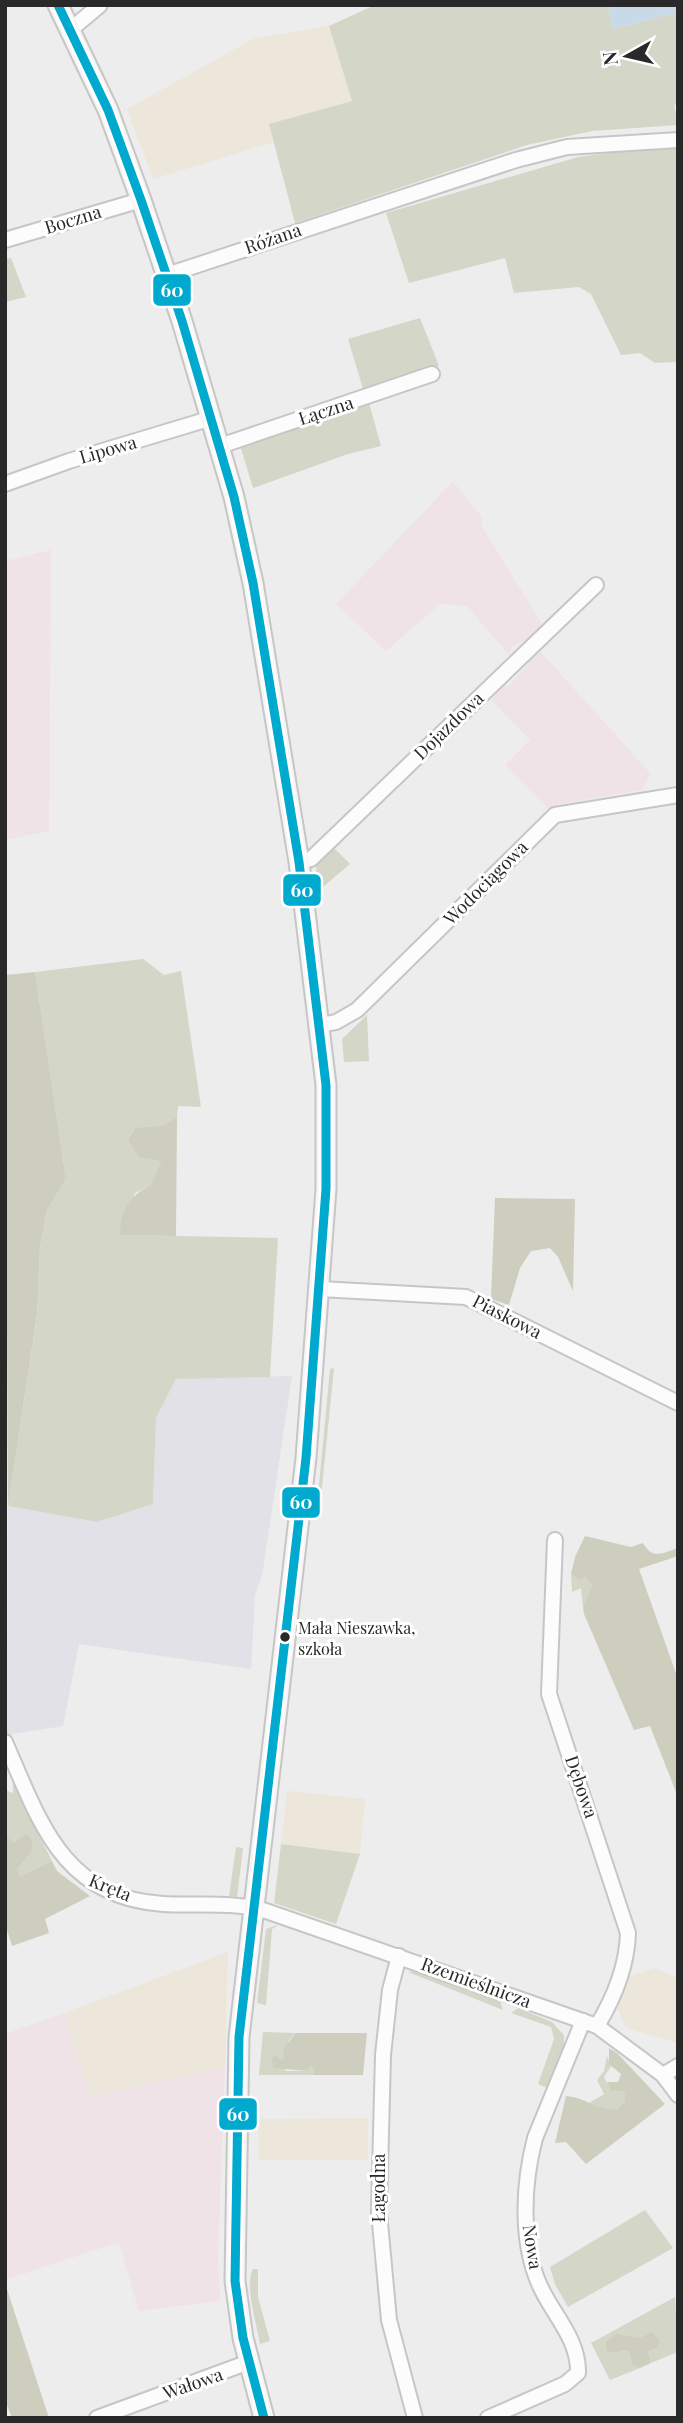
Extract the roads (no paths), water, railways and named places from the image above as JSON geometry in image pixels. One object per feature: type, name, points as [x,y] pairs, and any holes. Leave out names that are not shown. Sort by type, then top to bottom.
[{"type":"main road","points":[[58,5],[108,110],[167,275],[220,446],[253,583],[299,862],[321,1025],[328,1120],[320,1289],[306,1458],[239,2037],[234,2270],[248,2362],[264,2418]]},
{"type":"street","points":[[70,30],[100,5]]},
{"type":"street","name":"Różana","points":[[167,275],[379,203],[567,147],[678,140]]},
{"type":"street","name":"Boczna","points":[[5,240],[141,200]]},
{"type":"street","name":"Łączna","points":[[220,446],[432,374]]},
{"type":"street","name":"Lipowa","points":[[5,484],[69,461],[212,418]]},
{"type":"street","name":"Dojazdowa","points":[[299,862],[311,859],[596,585]]},
{"type":"street","name":"Wodociągowa","points":[[321,1025],[357,1010],[555,815],[678,795]]},
{"type":"street","name":"Piaskowa","points":[[320,1289],[466,1297],[678,1403]]},
{"type":"street","name":"Dębowa","points":[[555,1539],[549,1693],[628,1933],[625,1963],[612,2001],[590,2024]]},
{"type":"street","name":"Kręta","points":[[5,1742],[46,1834],[64,1860],[82,1877],[121,1895],[151,1903],[253,1907]]},
{"type":"street","name":"Rzemieślnicza","points":[[253,1907],[590,2024],[663,2075],[678,2095]]},
{"type":"street","name":"Łagodna","points":[[399,1956],[386,2016],[378,2198],[389,2320],[415,2418]]},
{"type":"street","name":"Nowa","points":[[488,2418],[565,2384],[578,2373],[576,2353],[570,2338],[535,2274],[528,2245],[526,2198],[529,2159],[535,2138],[590,2024]]},
{"type":"street","points":[[663,2075],[678,2066]]},
{"type":"street","name":"Wałowa","points":[[97,2418],[136,2411],[248,2362]]},
{"type":"water","points":[[608,5],[678,5],[678,12],[613,29]]},
{"type":"place","name":"Mała Nieszawka, szkoła","points":[[285,1637]]}]
